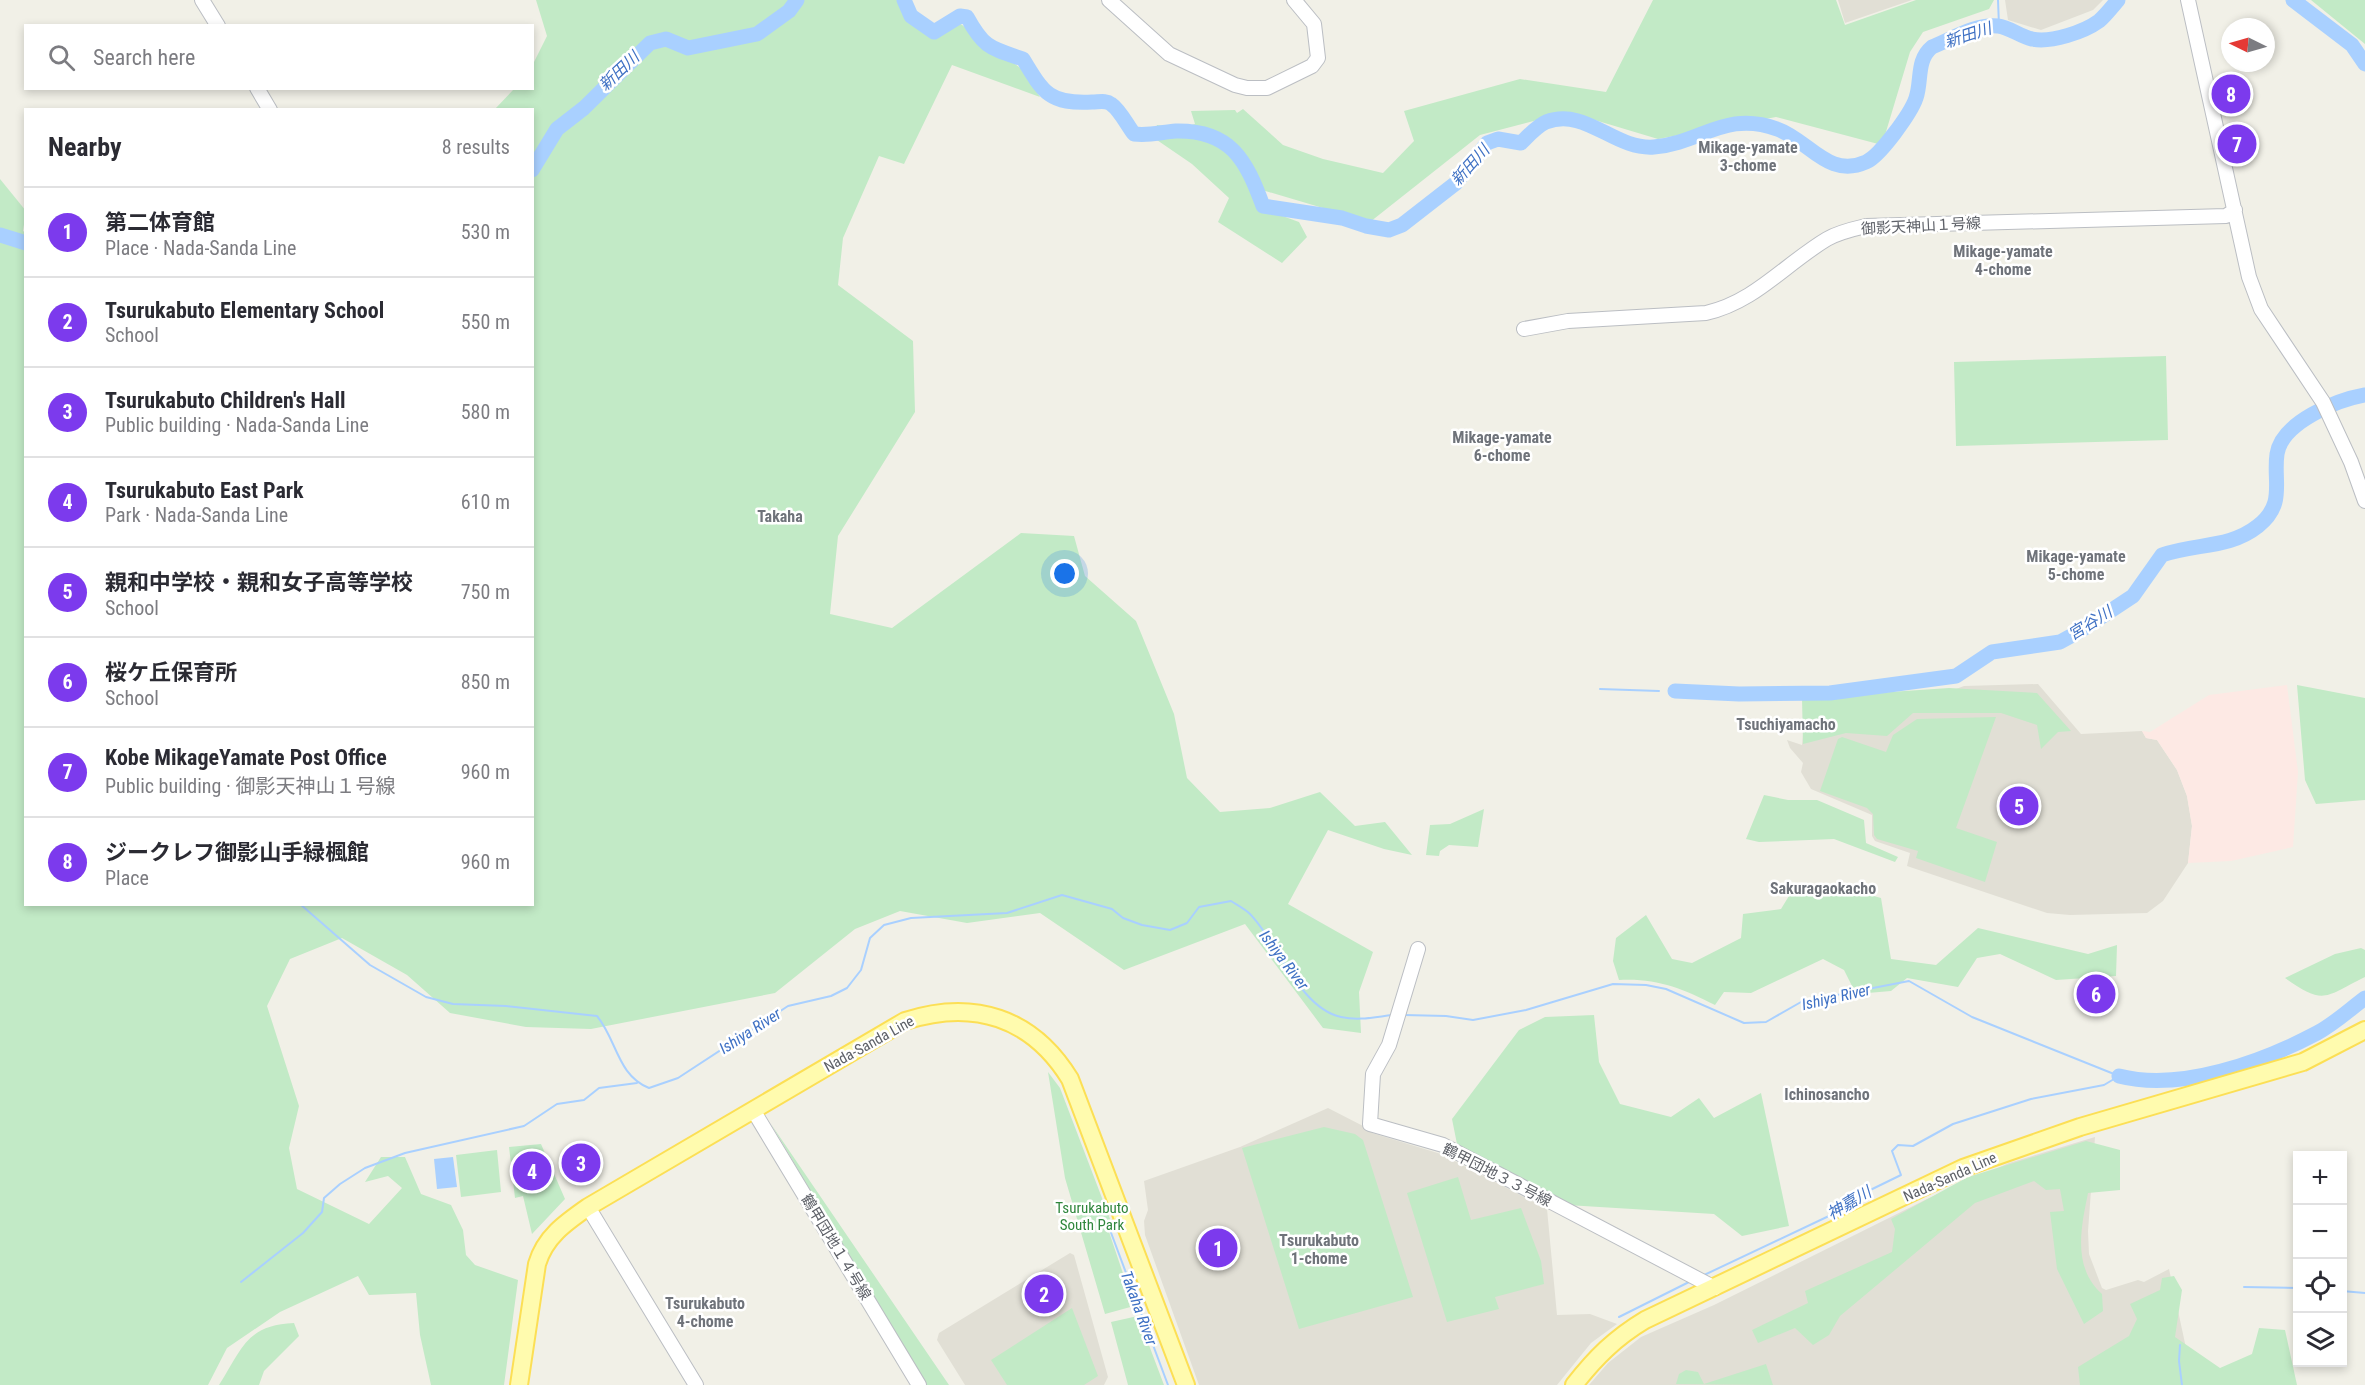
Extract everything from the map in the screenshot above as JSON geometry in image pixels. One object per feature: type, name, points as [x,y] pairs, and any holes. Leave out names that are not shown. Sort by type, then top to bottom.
[{"type":"main road","name":"Nada-Sanda Line","points":[[519,1385],[532,1286],[541,1251],[562,1226],[588,1207],[905,1021],[928,1013],[964,1011],[998,1017],[1022,1028],[1057,1058],[1070,1079],[1186,1385]]},
{"type":"main road","name":"Nada-Sanda Line","points":[[1574,1385],[1598,1354],[1620,1335],[1645,1320],[1709,1285],[1963,1168],[2080,1127],[2303,1062],[2364,1028]]},
{"type":"street","points":[[202,0],[217,24]]},
{"type":"street","points":[[1109,0],[1169,54],[1247,88],[1267,88],[1312,66],[1318,58],[1314,24],[1294,0]]},
{"type":"street","points":[[2188,0],[2249,277],[2261,309],[2325,409],[2365,501]]},
{"type":"street","points":[[258,90],[269,108]]},
{"type":"street","name":"御影天神山１号線","points":[[1524,329],[1568,321],[1706,313],[1728,308],[1751,296],[1828,239],[1866,226],[2226,216],[2235,210]]},
{"type":"street","name":"鶴甲団地３３号線","points":[[1418,949],[1385,1053],[1373,1074],[1370,1124],[1443,1145],[1709,1285]]},
{"type":"street","name":"鶴甲団地１４号線","points":[[753,1110],[919,1385]]},
{"type":"street","points":[[588,1207],[696,1385]]},
{"type":"shaded area","points":[[1838,0],[1912,0],[1845,23]]},
{"type":"shaded area","points":[[2005,0],[2103,0],[2093,10],[2041,30],[2008,20]]},
{"type":"shaded area","points":[[2038,684],[2081,734],[2142,731],[2146,738],[2157,740],[2177,770],[2187,796],[2192,826],[2188,863],[2163,901],[2147,913],[2070,915],[2047,913],[1907,866],[1910,853],[1875,841],[1872,836],[1872,815],[1811,789],[1801,772],[1803,763],[1790,748],[1787,740],[1802,745],[1804,726],[1940,695],[1964,686]]},
{"type":"shaded area","points":[[2287,685],[2298,772],[2293,847],[2231,861],[2188,863],[2192,826],[2187,796],[2177,770],[2157,740],[2146,738],[2142,731],[2150,732],[2209,695]]},
{"type":"shaded area","points":[[1328,1108],[1372,1133],[1441,1154],[1547,1209],[1557,1315],[1590,1314],[1617,1324],[1591,1343],[1557,1385],[1199,1385],[1145,1235],[1144,1221],[1148,1210],[1144,1181],[1240,1147]]},
{"type":"shaded area","points":[[2095,1137],[2088,1231],[2089,1254],[2102,1288],[2106,1290],[2138,1280],[2144,1282],[2169,1269],[2194,1385],[1589,1385],[1608,1363],[1641,1337],[1714,1305],[1927,1199],[2009,1163]]},
{"type":"shaded area","points":[[1070,1253],[1074,1255],[1108,1377],[1104,1385],[965,1385],[937,1340],[939,1333]]},
{"type":"green space","points":[[536,0],[900,0],[939,33],[958,22],[1023,70],[1040,97],[952,65],[904,164],[879,156],[843,238],[838,285],[913,341],[915,412],[838,536],[830,614],[892,628],[1021,533],[1074,536],[1085,576],[1136,621],[1174,714],[1187,778],[1220,812],[1270,808],[1320,792],[1355,826],[1385,822],[1412,855],[1384,849],[1328,830],[1288,904],[1373,952],[1359,992],[1361,1033],[1323,1028],[1245,924],[1124,970],[1040,913],[967,923],[900,911],[855,929],[775,993],[591,1029],[526,1027],[450,1013],[407,975],[342,938],[290,959],[267,1006],[299,1106],[289,1148],[297,1189],[369,1224],[402,1188],[388,1176],[365,1182],[381,1157],[405,1157],[421,1194],[451,1205],[463,1230],[466,1255],[475,1265],[518,1280],[504,1385],[431,1385],[420,1335],[416,1293],[369,1295],[358,1276],[280,1312],[227,1348],[208,1385],[0,1385],[0,179],[24,209],[24,906],[534,906],[534,108],[496,108],[513,90],[534,90],[534,62],[547,36]]},
{"type":"green space","points":[[1653,0],[1836,0],[1845,25],[1916,0],[1994,0],[1989,9],[1923,32],[1910,52],[1882,145],[1776,117],[1658,139],[1568,112],[1480,135],[1370,222],[1262,190],[1260,208],[1299,222],[1307,237],[1282,263],[1218,222],[1229,198],[1192,164],[1154,138],[1157,125],[1180,128],[1195,124],[1191,111],[1235,110],[1237,113],[1243,109],[1283,145],[1323,159],[1383,173],[1414,141],[1404,111],[1520,79],[1606,92]]},
{"type":"green space","points":[[2311,0],[2365,0],[2365,44]]},
{"type":"green space","points":[[2166,356],[2168,440],[1956,446],[1954,362]]},
{"type":"green space","points":[[2297,685],[2365,698],[2365,800],[2316,804],[2305,780]]},
{"type":"green space","points":[[1949,688],[2037,693],[2071,731],[2058,732],[2041,749],[2037,725],[2001,713],[1913,713],[1887,736],[1846,733],[1803,744],[1802,698]]},
{"type":"green space","points":[[1996,717],[1956,828],[1997,842],[1985,882],[1916,858],[1918,851],[1877,839],[1874,835],[1873,814],[1867,808],[1820,791],[1838,739],[1842,737],[1886,752],[1893,735],[1917,719]]},
{"type":"green space","points":[[1764,795],[1788,800],[1817,800],[1864,820],[1866,843],[1898,857],[1895,862],[1834,839],[1759,842],[1746,839]]},
{"type":"green space","points":[[1484,809],[1478,847],[1449,845],[1440,851],[1439,856],[1426,855],[1430,825],[1450,824]]},
{"type":"green space","points":[[1849,889],[1881,898],[1891,959],[1936,965],[1978,928],[2088,954],[2117,945],[2116,976],[2056,980],[2000,954],[1977,958],[1958,987],[1907,978],[1891,991],[1856,994],[1844,970],[1823,959],[1751,993],[1724,992],[1715,1005],[1668,985],[1619,980],[1613,961],[1616,938],[1646,915],[1672,959],[1692,963],[1741,938],[1743,914],[1781,909],[1792,891]]},
{"type":"green space","points":[[2361,948],[2365,950],[2365,977],[2325,996],[2309,992],[2285,978],[2335,954]]},
{"type":"green space","points":[[1594,1015],[1599,1062],[1620,1104],[1671,1117],[1699,1098],[1714,1118],[1761,1093],[1789,1226],[1742,1236],[1714,1214],[1567,1205],[1501,1174],[1457,1144],[1452,1119],[1519,1030],[1545,1017]]},
{"type":"green space","name":"Tsurukabuto South Park","points":[[1048,1072],[1060,1088],[1110,1219],[1108,1229],[1134,1306],[1105,1314],[1065,1178]]},
{"type":"green space","points":[[771,1124],[949,1385],[925,1385]]},
{"type":"green space","points":[[1324,1127],[1355,1134],[1363,1140],[1413,1297],[1299,1329],[1242,1148]]},
{"type":"green space","points":[[2086,1141],[2120,1150],[2120,1190],[2088,1193],[2081,1247],[2086,1272],[2102,1294],[2103,1311],[2084,1324],[2057,1269],[2050,1212],[2064,1211],[2060,1189],[2046,1190],[2034,1181],[1975,1203],[1840,1316],[1829,1335],[1813,1345],[1795,1328],[1758,1343],[1752,1330],[1808,1303],[1805,1291],[1892,1252],[1895,1229],[1891,1219],[1968,1177]]},
{"type":"green space","points":[[541,1144],[565,1199],[532,1234],[523,1196],[515,1198],[509,1147]]},
{"type":"green space","points":[[497,1150],[501,1192],[461,1197],[456,1155]]},
{"type":"green space","points":[[1458,1177],[1471,1220],[1521,1208],[1541,1261],[1544,1284],[1495,1297],[1499,1309],[1447,1322],[1407,1193]]},
{"type":"green space","points":[[2174,1276],[2182,1290],[2175,1337],[2220,1368],[2252,1354],[2259,1328],[2285,1330],[2297,1385],[2080,1385],[2078,1367],[2129,1336],[2137,1319],[2130,1304],[2160,1290],[2162,1278]]},
{"type":"green space","points":[[1072,1308],[1098,1376],[1084,1385],[1007,1385],[991,1360]]},
{"type":"green space","points":[[1138,1316],[1164,1385],[1128,1385],[1111,1322]]},
{"type":"green space","points":[[294,1323],[299,1336],[264,1371],[259,1385],[219,1385],[240,1350],[255,1334],[265,1328]]},
{"type":"green space","points":[[1766,1364],[1773,1385],[1676,1384],[1679,1374],[1686,1370],[1698,1372],[1704,1384]]},
{"type":"water","points":[[453,1157],[457,1187],[437,1189],[434,1159]]},
{"type":"waterway","name":"新田川","points":[[534,167],[557,129],[584,108],[650,43],[666,39],[688,48],[757,34],[789,11],[797,0]]},
{"type":"waterway","name":"新田川","points":[[904,0],[911,16],[934,32],[960,16],[967,17],[983,41],[995,49],[1023,59],[1043,89],[1057,99],[1109,103],[1117,110],[1134,134],[1195,132],[1223,142],[1243,162],[1263,206],[1342,218],[1366,226],[1389,230],[1402,225],[1456,183],[1487,143],[1498,139],[1521,143],[1546,122],[1560,119],[1587,124],[1626,142],[1654,147],[1686,140],[1728,125],[1759,124],[1788,134],[1819,156],[1841,166],[1853,166],[1866,162],[1887,143],[1908,113],[1918,91],[1921,64],[1932,47],[1973,29],[1990,26],[2002,27],[2032,39],[2067,36],[2099,21],[2118,0]]},
{"type":"waterway","points":[[1998,0],[1999,26]]},
{"type":"waterway","name":"新田川","points":[[2293,0],[2352,45],[2365,64]]},
{"type":"waterway","name":"新田川","points":[[0,235],[24,242]]},
{"type":"waterway","name":"宮谷川","points":[[1675,691],[1739,694],[1830,693],[1956,676],[1992,652],[2060,642],[2133,596],[2162,555],[2235,539],[2258,526],[2267,518],[2275,501],[2277,454],[2281,442],[2289,432],[2312,414],[2326,407],[2365,395]]},
{"type":"waterway","name":"宮谷川","points":[[1600,689],[1659,691]]},
{"type":"waterway","name":"Ishiya River","points":[[302,906],[370,965],[426,997],[453,1004],[506,1006],[597,1016],[630,1075],[649,1088],[678,1078],[788,1006],[831,996],[847,988],[861,970],[870,938],[884,925],[911,918],[1007,913],[1062,895],[1112,909],[1123,918],[1142,925],[1170,930],[1187,923],[1199,907],[1231,901],[1250,914],[1301,988],[1326,1011],[1354,1019],[1392,1015]]},
{"type":"waterway","name":"Ishiya River","points":[[1404,1015],[1446,1016],[1473,1020],[1526,1010],[1613,984],[1646,985],[1666,989],[1744,1023],[1766,1022],[1801,1002],[1909,981],[1972,1017],[2119,1076]]},
{"type":"waterway","name":"Ishiya River","points":[[2119,1076],[2143,1080],[2168,1080],[2194,1077],[2247,1064],[2317,1033],[2365,998]]},
{"type":"waterway","name":"神嘉川","points":[[1702,1276],[1850,1206],[1858,1196],[1901,1175],[1892,1151],[1898,1145],[1913,1146],[1953,1124],[2031,1099],[2104,1085],[2119,1076]]},
{"type":"waterway","points":[[241,1282],[303,1233],[322,1212],[324,1198],[340,1184],[365,1168],[405,1153],[524,1126],[557,1104],[584,1100],[599,1088],[637,1083]]},
{"type":"waterway","name":"Takaha River","points":[[1110,1230],[1168,1385]]},
{"type":"waterway","name":"神嘉川","points":[[1619,1317],[1691,1281]]},
{"type":"waterway","name":"Takaha River","points":[[2244,1287],[2293,1288]]},
{"type":"waterway","name":"Takaha River","points":[[2347,1291],[2365,1293]]},
{"type":"waterway","name":"Takaha River","points":[[2180,1345],[2182,1385]]},
{"type":"place","name":"ジークレフ御影山手緑楓館","points":[[2231,94]]},
{"type":"place","name":"Kobe MikageYamate Post Office","points":[[2237,144]]},
{"type":"place","name":"親和中学校・親和女子高等学校","points":[[2019,806]]},
{"type":"place","name":"桜ケ丘保育所","points":[[2096,994]]},
{"type":"place","name":"Tsurukabuto Children's Hall","points":[[581,1163]]},
{"type":"place","name":"Tsurukabuto East Park","points":[[532,1171]]},
{"type":"place","name":"第二体育館","points":[[1218,1248]]},
{"type":"place","name":"Tsurukabuto Elementary School","points":[[1044,1294]]},
{"type":"district","name":"Mikage-yamate 3-chome","points":[[1748,156]]},
{"type":"district","name":"Mikage-yamate 4-chome","points":[[2003,260]]},
{"type":"district","name":"Mikage-yamate 6-chome","points":[[1502,446]]},
{"type":"district","name":"Takaha","points":[[780,516]]},
{"type":"district","name":"Mikage-yamate 5-chome","points":[[2076,565]]},
{"type":"district","name":"Tsuchiyamacho","points":[[1786,724]]},
{"type":"district","name":"Sakuragaokacho","points":[[1823,888]]},
{"type":"district","name":"Ichinosancho","points":[[1827,1094]]},
{"type":"district","name":"Tsurukabuto 1-chome","points":[[1319,1249]]},
{"type":"district","name":"Tsurukabuto 4-chome","points":[[705,1312]]}]
